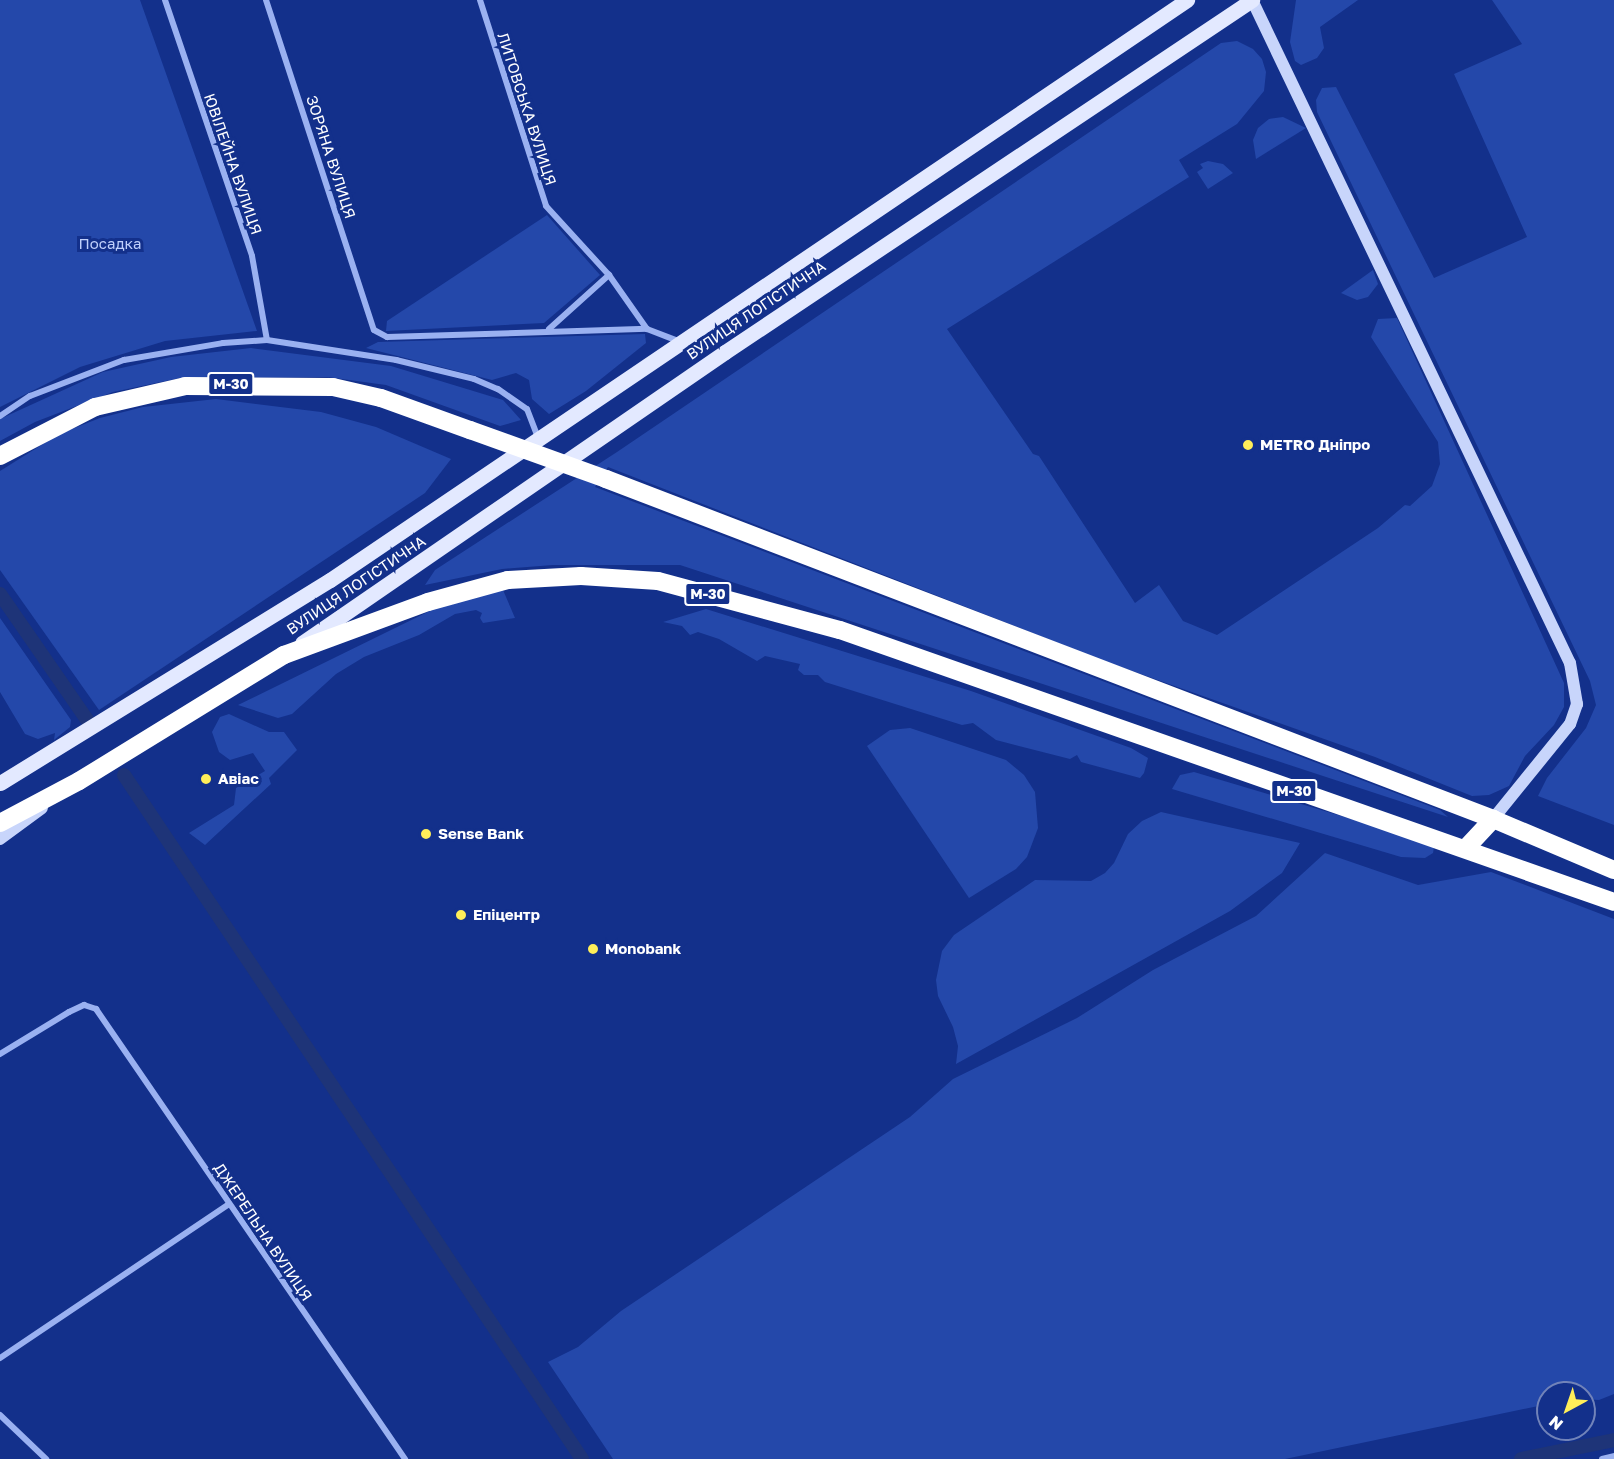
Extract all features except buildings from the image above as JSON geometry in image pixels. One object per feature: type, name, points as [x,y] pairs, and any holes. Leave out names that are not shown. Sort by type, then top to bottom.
[{"type":"highway","name":"М-30","points":[[0,456],[95,406],[184,386],[333,387],[381,398],[606,479],[1493,819],[1614,870]]},
{"type":"highway","name":"М-30","points":[[0,824],[79,781],[284,655],[428,602],[508,580],[581,576],[658,581],[840,630],[1466,848],[1614,902]]},
{"type":"highway","points":[[1466,848],[1493,819]]},
{"type":"main road","points":[[0,783],[87,733],[330,580],[684,344],[1187,0]]},
{"type":"main road","name":"ВУЛИЦЯ ЛОГІСТИЧНА","points":[[284,655],[359,608],[725,352],[1252,0]]},
{"type":"street","name":"ЮВІЛЕЙНА ВУЛИЦЯ","points":[[165,0],[252,256],[267,339]]},
{"type":"street","name":"ЗОРЯНА ВУЛИЦЯ","points":[[266,0],[374,330],[387,337],[549,329]]},
{"type":"street","name":"ЛИТОВСЬКА ВУЛИЦЯ","points":[[480,0],[546,206],[609,275],[647,329]]},
{"type":"street","points":[[1252,0],[1400,302],[1575,680],[1577,704],[1570,724],[1493,819]]},
{"type":"street","points":[[549,329],[609,275]]},
{"type":"street","points":[[549,329],[647,329],[684,344]]},
{"type":"street","points":[[0,416],[30,396],[124,360],[223,343],[267,339],[396,360],[474,379],[498,389],[527,409],[538,440]]},
{"type":"street","points":[[0,839],[79,781]]},
{"type":"street","name":"ДЖЕРЕЛЬНА ВУЛИЦЯ","points":[[0,1054],[84,1005],[96,1009],[104,1017],[229,1204],[405,1459]]},
{"type":"street","points":[[0,1358],[229,1204]]},
{"type":"street","points":[[0,1415],[46,1459]]},
{"type":"street","points":[[1602,1459],[1614,1456]]},
{"type":"green space","name":"Посадка","points":[[0,0],[140,0],[257,331],[165,341],[80,367],[0,407]]},
{"type":"green space","points":[[1296,0],[1358,0],[1320,27],[1324,48],[1317,58],[1301,65],[1295,61],[1290,42]]},
{"type":"green space","points":[[1492,0],[1614,0],[1614,825],[1538,796],[1547,778],[1586,728],[1596,705],[1590,681],[1317,112],[1316,100],[1322,88],[1336,87],[1434,278],[1527,237],[1454,74],[1522,44]]},
{"type":"green space","points":[[1237,41],[1253,49],[1262,59],[1266,72],[1264,91],[1237,124],[1179,160],[1189,177],[947,329],[1033,454],[1039,456],[1135,603],[1159,585],[1183,621],[1217,635],[1378,528],[1405,505],[1410,506],[1432,486],[1440,464],[1438,442],[1371,337],[1378,319],[1397,318],[1564,683],[1564,707],[1554,725],[1525,756],[1509,786],[1489,795],[1472,796],[1375,757],[1104,661],[608,467],[595,487],[1440,810],[1448,817],[680,565],[553,565],[502,569],[425,585],[435,570],[617,452],[1221,43]]},
{"type":"green space","points":[[1283,117],[1306,128],[1256,159],[1253,140],[1258,128],[1269,119]]},
{"type":"green space","points":[[1208,161],[1223,164],[1233,173],[1208,189],[1197,172],[1203,168],[1200,164]]},
{"type":"green space","points":[[547,215],[600,275],[544,323],[386,331],[387,321]]},
{"type":"green space","points":[[1373,270],[1378,284],[1368,297],[1357,300],[1341,293]]},
{"type":"green space","points":[[645,334],[646,343],[586,391],[549,414],[532,399],[529,380],[516,373],[492,380],[366,348],[378,342]]},
{"type":"green space","points":[[251,348],[391,366],[503,400],[521,420],[500,426],[386,385],[327,377],[180,378],[113,392],[35,422],[0,441],[0,419],[103,372],[171,357]]},
{"type":"green space","points":[[216,399],[321,412],[376,427],[451,459],[425,493],[99,710],[0,570],[0,471],[59,434],[100,418],[143,407]]},
{"type":"green space","points":[[503,590],[515,618],[483,623],[480,618],[482,613],[476,610],[455,614],[419,635],[364,657],[336,674],[292,714],[278,718],[238,705],[446,603]]},
{"type":"green space","points":[[706,609],[971,691],[1131,748],[1148,758],[1144,773],[1140,778],[1081,762],[1077,755],[1070,759],[996,740],[973,723],[962,725],[825,682],[818,675],[804,675],[798,670],[800,664],[765,656],[757,661],[719,639],[698,632],[690,635],[682,626],[663,622]]},
{"type":"green space","points":[[0,618],[71,720],[70,727],[54,740],[55,733],[38,739],[25,734],[0,692]]},
{"type":"green space","points":[[229,714],[269,732],[284,732],[297,750],[269,778],[271,784],[205,845],[189,833],[234,805],[236,788],[265,771],[253,753],[230,760],[219,752],[212,732],[220,717]]},
{"type":"green space","points":[[910,728],[1006,760],[1024,775],[1035,792],[1038,828],[1027,857],[1016,869],[969,898],[867,746],[890,730]]},
{"type":"green space","points":[[1194,772],[1385,829],[1434,847],[1433,853],[1425,858],[1401,857],[1172,789],[1180,775]]},
{"type":"green space","points":[[1161,812],[1300,843],[1282,873],[1230,911],[956,1064],[958,1046],[953,1027],[938,996],[936,980],[942,951],[954,935],[1035,880],[1091,881],[1105,873],[1114,863],[1128,834],[1142,821]]},
{"type":"green space","points":[[1325,853],[1418,885],[1491,872],[1614,919],[1614,1394],[1596,1400],[1596,1381],[1536,1381],[1536,1407],[1285,1459],[613,1459],[548,1362],[578,1347],[621,1311],[910,1117],[953,1079],[1077,1018],[1153,970],[1256,916]]},
{"type":"waterway","points":[[0,594],[88,721]]},
{"type":"waterway","points":[[124,775],[582,1459]]},
{"type":"waterway","points":[[1521,1459],[1614,1440]]},
{"type":"place","name":"METRO Дніпро","points":[[1248,445]]},
{"type":"place","name":"Авіас","points":[[206,779]]},
{"type":"place","name":"Sense Bank","points":[[426,834]]},
{"type":"place","name":"Епіцентр","points":[[461,915]]},
{"type":"place","name":"Monobank","points":[[593,949]]}]
